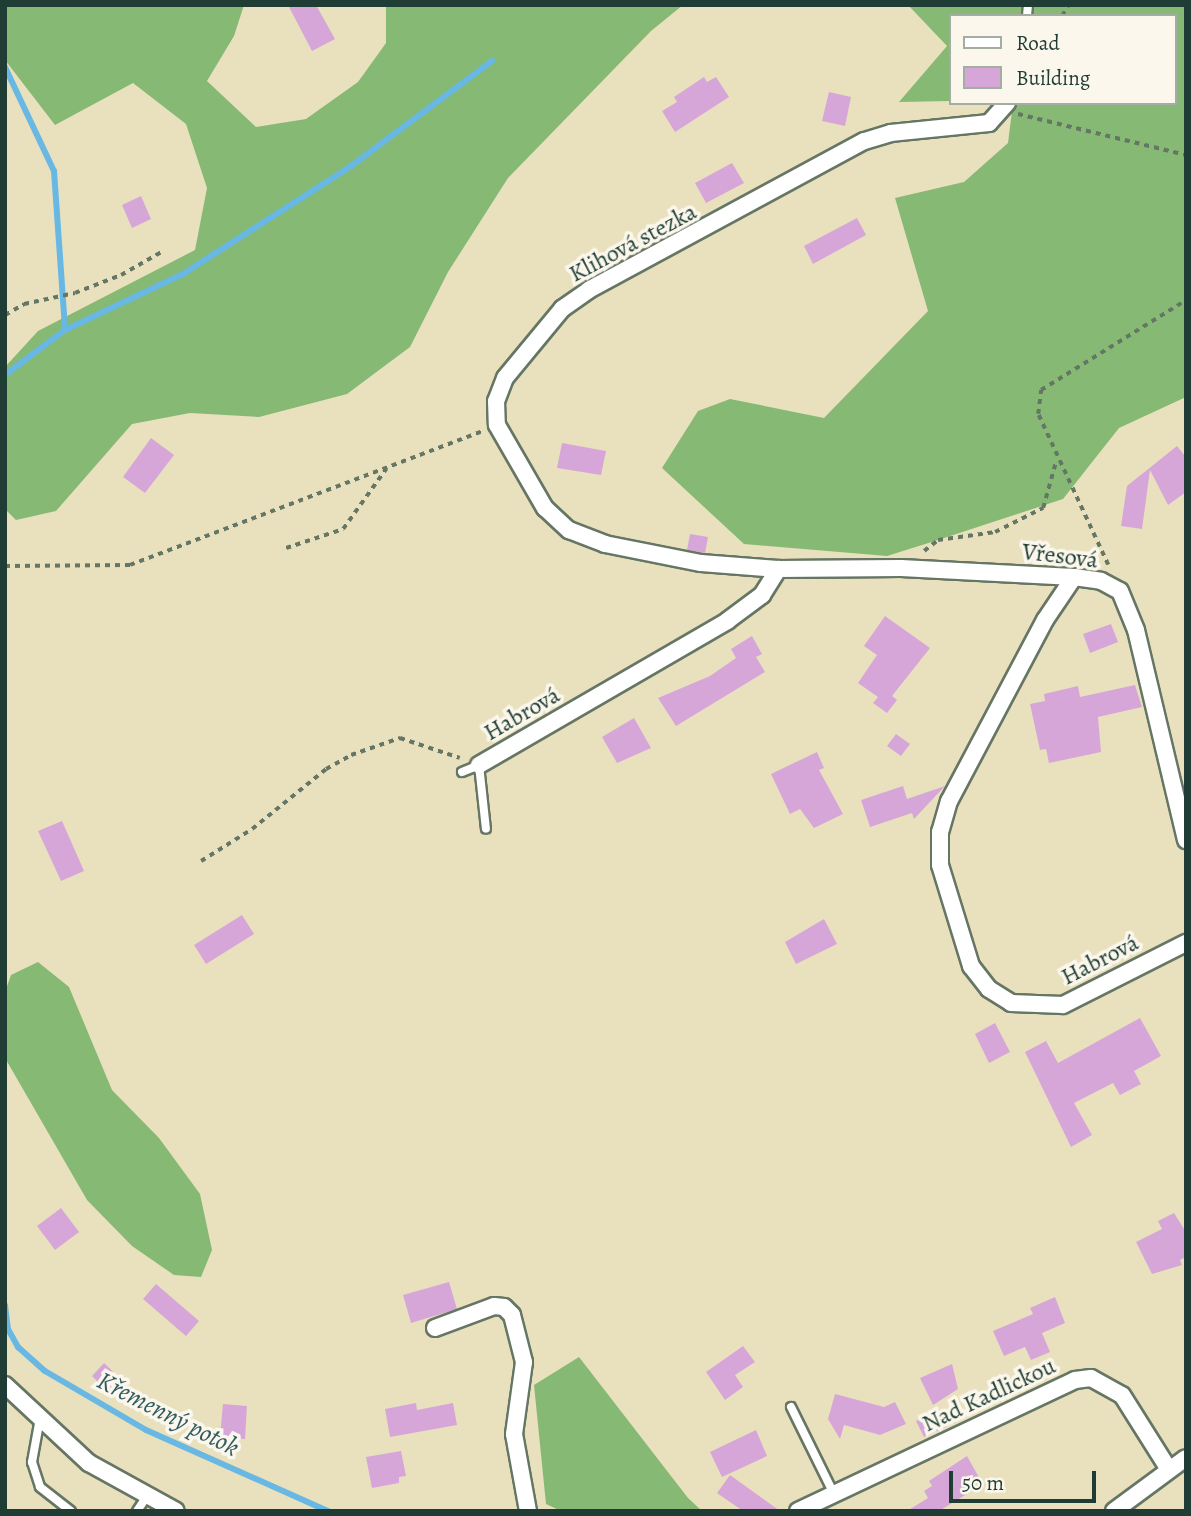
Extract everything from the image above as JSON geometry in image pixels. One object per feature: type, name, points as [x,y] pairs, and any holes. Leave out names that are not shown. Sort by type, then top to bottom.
[{"type":"street","name":"Klihová stezka","points":[[497,425],[496,401],[505,378],[562,309],[589,290],[864,141],[891,133],[968,129],[989,123],[1006,107]]},
{"type":"street","points":[[497,425],[545,508],[569,530],[605,544],[701,563],[778,569]]},
{"type":"street","name":"Vřesová","points":[[778,569],[901,568],[1074,577],[1101,581],[1120,591],[1136,630],[1186,840]]},
{"type":"street","name":"Habrová","points":[[478,765],[727,621],[762,595],[778,569]]},
{"type":"street","name":"Habrová","points":[[1074,577],[1045,621],[949,801],[940,832],[940,865],[963,941],[971,966],[989,989],[1011,1003],[1034,1007],[1063,1005],[1186,943]]},
{"type":"street","points":[[435,1328],[494,1306],[504,1307],[512,1315],[524,1362],[514,1433],[528,1511]]},
{"type":"street","name":"Nad Kadlickou","points":[[798,1511],[1075,1380],[1091,1378],[1122,1395],[1168,1468]]},
{"type":"street","points":[[5,1385],[89,1463],[176,1511]]},
{"type":"street","points":[[1114,1511],[1168,1468],[1186,1458]]},
{"type":"lane","points":[[462,772],[478,765],[486,829]]},
{"type":"lane","points":[[791,1407],[834,1494]]},
{"type":"lane","points":[[40,1418],[32,1462],[40,1487],[71,1511]]},
{"type":"lane","points":[[137,1511],[147,1496]]},
{"type":"path","points":[[1006,107],[1186,155]]},
{"type":"path","points":[[5,315],[24,304],[75,293],[121,275],[163,251]]},
{"type":"path","points":[[1120,591],[1038,414],[1041,390],[1186,300]]},
{"type":"path","points":[[5,566],[130,565],[497,425]]},
{"type":"path","points":[[901,568],[938,540],[995,532],[1043,508],[1057,458]]},
{"type":"path","points":[[286,548],[343,529],[387,467]]},
{"type":"path","name":"Habrová","points":[[201,861],[252,830],[326,769],[400,738],[478,765]]},
{"type":"green space","points":[[5,5],[244,5],[234,36],[207,81],[256,127],[306,119],[358,82],[386,43],[386,5],[683,5],[651,31],[508,178],[448,272],[410,347],[347,394],[259,417],[190,413],[132,424],[56,511],[16,520],[5,509],[5,367],[38,331],[195,250],[207,188],[186,124],[133,83],[55,125],[5,60]]},
{"type":"green space","points":[[908,5],[1186,5],[1186,397],[1119,428],[1063,499],[887,556],[744,544],[662,468],[698,411],[730,399],[824,418],[928,311],[895,198],[964,182],[1008,143],[1013,105],[1177,105],[1177,14],[950,14],[950,101],[899,102],[947,46]]},
{"type":"green space","points":[[38,962],[69,987],[112,1090],[159,1138],[200,1194],[212,1250],[201,1277],[174,1275],[132,1246],[87,1200],[5,1058],[5,992],[11,975]]},
{"type":"green space","points":[[579,1357],[688,1498],[702,1511],[561,1511],[546,1504],[534,1385]]},
{"type":"building","points":[[288,5],[316,5],[335,39],[312,51]]},
{"type":"building","points":[[704,77],[707,82],[716,77],[729,97],[675,132],[662,111],[677,102],[674,97]]},
{"type":"building","points":[[829,92],[851,97],[845,126],[822,121]]},
{"type":"building","points":[[732,163],[744,183],[706,203],[695,183]]},
{"type":"building","points":[[141,196],[151,219],[132,228],[122,205]]},
{"type":"building","points":[[857,218],[866,235],[813,264],[804,246]]},
{"type":"building","points":[[151,438],[174,455],[145,493],[123,477]]},
{"type":"building","points":[[562,443],[606,451],[601,475],[557,468]]},
{"type":"building","points":[[1177,446],[1186,457],[1186,492],[1168,505],[1150,470],[1142,529],[1121,526],[1127,486]]},
{"type":"building","points":[[690,534],[708,537],[705,553],[687,550]]},
{"type":"building","points":[[885,616],[930,648],[892,696],[897,700],[887,713],[873,703],[878,697],[858,683],[877,655],[864,646]]},
{"type":"building","points":[[1111,624],[1118,642],[1090,653],[1083,634]]},
{"type":"building","points":[[752,636],[762,654],[756,657],[765,672],[676,726],[658,698],[710,676],[736,658],[731,649]]},
{"type":"building","points":[[1135,685],[1142,707],[1098,717],[1101,752],[1049,763],[1046,749],[1040,750],[1030,704],[1045,701],[1044,694],[1078,686],[1080,697]]},
{"type":"building","points":[[634,718],[651,748],[617,763],[602,737]]},
{"type":"building","points":[[896,734],[910,744],[901,756],[887,746]]},
{"type":"building","points":[[817,752],[824,768],[819,770],[843,814],[814,828],[800,809],[790,814],[771,774]]},
{"type":"building","points":[[903,786],[907,799],[945,786],[914,819],[912,813],[870,827],[861,800]]},
{"type":"building","points":[[62,821],[84,871],[61,881],[38,831]]},
{"type":"building","points":[[242,915],[254,934],[206,964],[194,945]]},
{"type":"building","points":[[824,919],[837,944],[796,964],[785,942]]},
{"type":"building","points":[[1140,1018],[1161,1056],[1134,1071],[1141,1084],[1120,1095],[1113,1083],[1074,1103],[1092,1135],[1071,1147],[1025,1052],[1046,1041],[1058,1063]]},
{"type":"building","points":[[995,1023],[1010,1052],[989,1063],[975,1034]]},
{"type":"building","points":[[61,1208],[79,1232],[55,1250],[37,1226]]},
{"type":"building","points":[[1174,1213],[1186,1232],[1186,1257],[1180,1260],[1182,1265],[1152,1274],[1136,1242],[1162,1229],[1158,1221]]},
{"type":"building","points":[[449,1282],[457,1309],[411,1323],[403,1295]]},
{"type":"building","points":[[156,1284],[199,1321],[186,1336],[143,1299]]},
{"type":"building","points":[[1055,1297],[1065,1323],[1042,1333],[1050,1352],[1031,1360],[1025,1347],[1004,1356],[993,1331],[1033,1314],[1030,1308]]},
{"type":"building","points":[[743,1346],[755,1362],[735,1375],[743,1387],[725,1400],[706,1372]]},
{"type":"building","points":[[104,1363],[123,1381],[110,1394],[92,1376]]},
{"type":"building","points":[[952,1364],[958,1389],[933,1405],[920,1378]]},
{"type":"building","points":[[835,1394],[884,1407],[895,1402],[906,1424],[880,1435],[844,1425],[840,1439],[828,1419]]},
{"type":"building","points":[[416,1403],[417,1410],[453,1403],[457,1425],[390,1437],[385,1409]]},
{"type":"building","points":[[223,1404],[247,1406],[245,1439],[220,1437]]},
{"type":"building","points":[[940,1410],[948,1426],[924,1437],[916,1421]]},
{"type":"building","points":[[756,1430],[767,1456],[722,1477],[710,1452]]},
{"type":"building","points":[[401,1451],[406,1476],[399,1477],[399,1483],[372,1488],[366,1457]]},
{"type":"building","points":[[967,1456],[981,1481],[964,1491],[967,1494],[939,1511],[907,1511],[928,1498],[924,1491],[932,1486],[929,1481]]},
{"type":"building","points":[[730,1475],[780,1511],[743,1511],[717,1493]]},
{"type":"waterway","points":[[5,375],[65,330],[183,274],[351,166],[492,61]]},
{"type":"waterway","points":[[5,67],[54,171],[65,330]]},
{"type":"waterway","name":"Křemenný potok","points":[[5,1305],[8,1329],[18,1347],[45,1371],[146,1430],[328,1511]]}]
